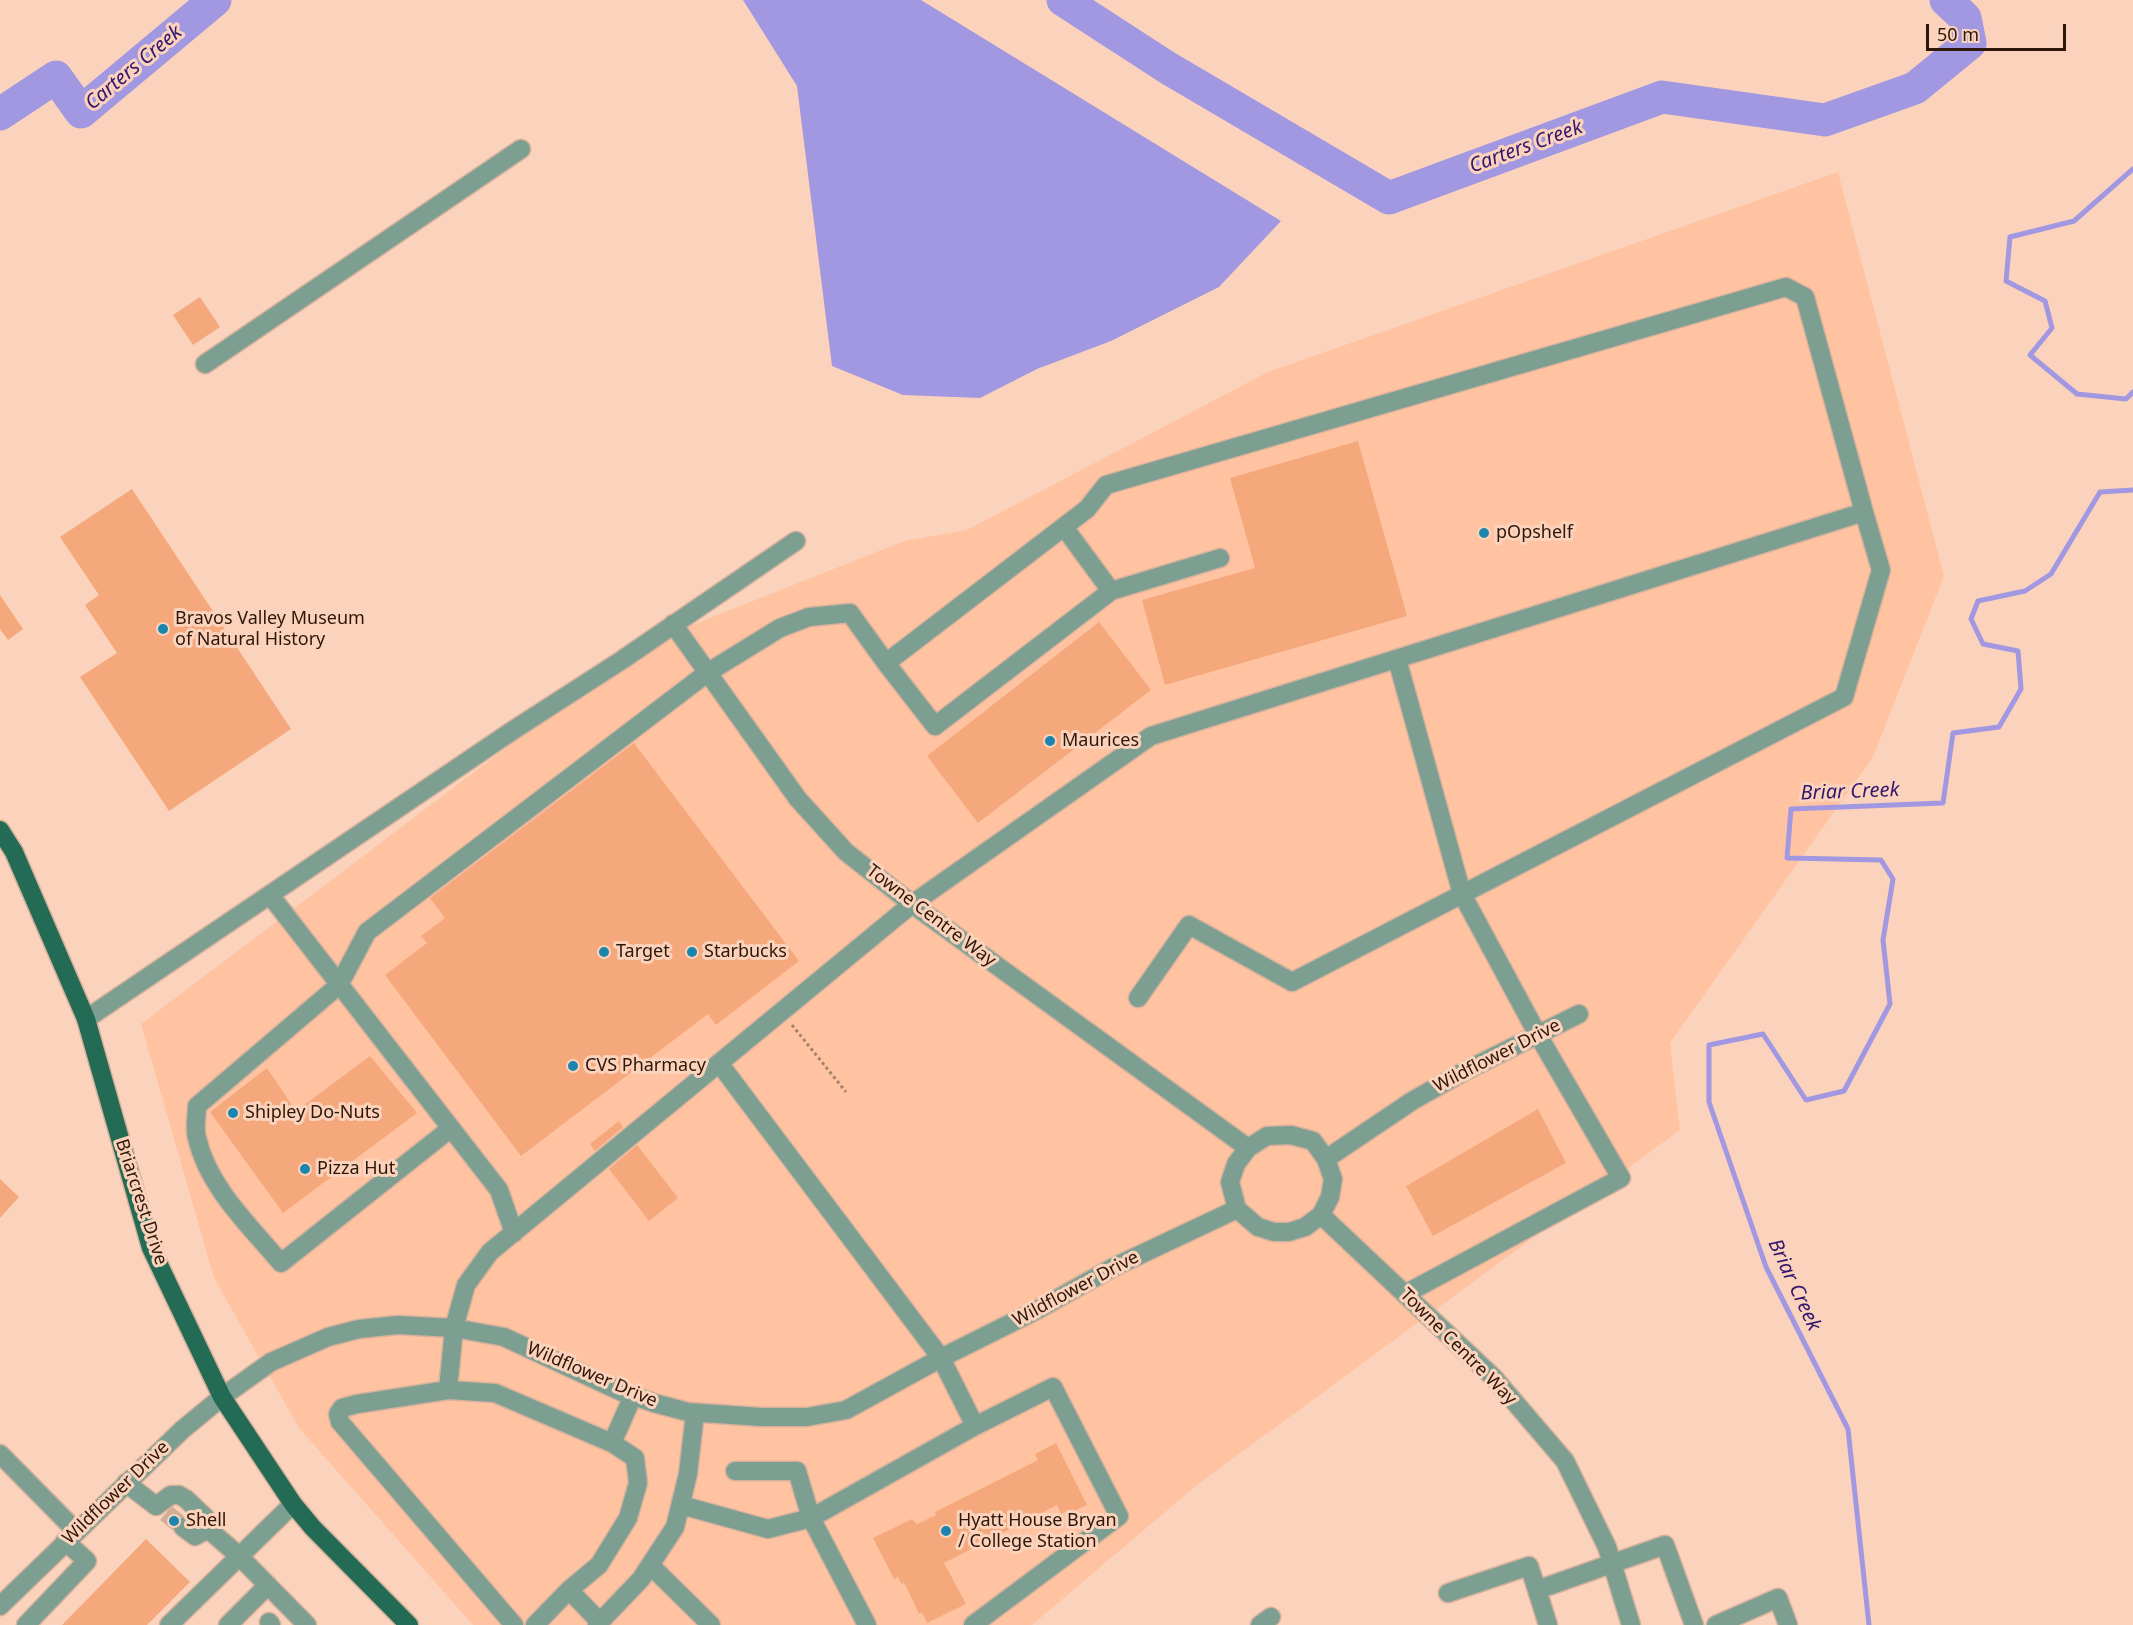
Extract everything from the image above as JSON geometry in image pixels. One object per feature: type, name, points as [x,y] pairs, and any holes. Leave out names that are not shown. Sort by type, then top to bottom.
[{"type":"main road","name":"Briarcrest Drive","points":[[0,830],[14,852],[86,1018],[152,1248],[222,1397],[293,1504],[313,1528],[409,1625]]},
{"type":"street","points":[[205,364],[521,149]]},
{"type":"street","points":[[886,663],[1087,509],[1106,485],[1786,286],[1805,297],[1881,570],[1844,697],[1292,981],[1188,925],[1138,998]]},
{"type":"street","points":[[448,1390],[454,1328],[466,1285],[490,1252],[912,904],[1151,736],[1864,512]]},
{"type":"street","points":[[1064,527],[1111,591]]},
{"type":"street","points":[[86,1018],[796,541]]},
{"type":"street","points":[[450,1129],[281,1263],[225,1196],[208,1169],[196,1136],[197,1106],[339,985],[367,932],[707,673],[780,628],[809,617],[850,613],[935,726],[1111,591],[1220,558]]},
{"type":"street","name":"Towne Centre Way","points":[[673,624],[798,799],[846,852],[912,904],[1248,1148]]},
{"type":"street","points":[[1397,659],[1462,894],[1538,1035],[1621,1178],[1405,1294]]},
{"type":"street","points":[[270,895],[499,1190],[514,1233]]},
{"type":"street","name":"Wildflower Drive","points":[[1326,1158],[1412,1101],[1465,1071],[1579,1014]]},
{"type":"street","points":[[719,1063],[941,1358],[975,1426]]},
{"type":"street","points":[[1291,1135],[1313,1141],[1326,1158],[1333,1179],[1330,1197],[1321,1215],[1305,1227],[1289,1232],[1274,1232],[1258,1227],[1237,1209],[1230,1182],[1236,1164],[1248,1148],[1267,1136],[1291,1135]]},
{"type":"street","name":"Wildflower Drive","points":[[0,1606],[182,1430],[222,1397],[271,1362],[328,1337],[359,1329],[398,1325],[454,1328],[504,1337],[591,1378],[654,1403],[695,1413],[807,1417],[846,1410],[1112,1268],[1237,1209]]},
{"type":"street","name":"Towne Centre Way","points":[[1321,1215],[1494,1378],[1565,1461],[1607,1547],[1631,1625]]},
{"type":"street","points":[[681,1504],[768,1528],[811,1518],[975,1426],[1053,1387],[1119,1516],[973,1625]]},
{"type":"street","points":[[514,1625],[340,1422],[338,1414],[342,1408],[448,1390],[495,1393],[612,1443],[635,1458],[638,1483],[628,1518],[599,1564],[569,1590],[535,1625]]},
{"type":"street","points":[[612,1443],[633,1395]]},
{"type":"street","points":[[569,1590],[598,1623],[640,1580],[675,1527],[688,1474],[695,1413]]},
{"type":"street","points":[[0,1454],[71,1536],[87,1561],[26,1625]]},
{"type":"street","points":[[735,1472],[797,1471],[811,1518],[867,1625]]},
{"type":"street","points":[[126,1484],[161,1510],[171,1495],[179,1495],[186,1499],[205,1516],[208,1529],[238,1555],[307,1625]]},
{"type":"street","points":[[169,1625],[238,1555],[293,1504]]},
{"type":"street","points":[[183,1527],[195,1536],[208,1529]]},
{"type":"street","points":[[1537,1590],[1665,1545],[1694,1625]]},
{"type":"street","points":[[650,1565],[711,1625]]},
{"type":"street","points":[[1448,1593],[1529,1566],[1548,1625]]},
{"type":"street","points":[[228,1625],[263,1616],[268,1585]]},
{"type":"street","points":[[1716,1625],[1778,1598],[1788,1625]]},
{"type":"path","points":[[781,1012],[846,1092]]},
{"type":"shaded area","points":[[743,0],[921,0],[1281,221],[1219,287],[1111,341],[1037,369],[980,398],[903,395],[832,366],[797,86]]},
{"type":"shaded area","points":[[1838,172],[1944,576],[1873,757],[1670,1043],[1680,1130],[1197,1485],[1032,1625],[473,1625],[299,1428],[214,1278],[141,1024],[642,645],[904,541],[967,530],[1268,372]]},
{"type":"building","points":[[200,297],[220,327],[193,345],[173,315]]},
{"type":"building","points":[[1358,441],[1407,616],[1165,685],[1142,600],[1255,568],[1230,478]]},
{"type":"building","name":"Bravos Valley Museum of Natural History","points":[[132,489],[291,729],[169,811],[80,677],[117,653],[85,605],[99,595],[60,537]]},
{"type":"building","points":[[0,595],[23,629],[8,640],[0,629]]},
{"type":"building","points":[[1099,622],[1151,690],[978,823],[927,756]]},
{"type":"building","name":"Target","points":[[634,743],[799,961],[716,1025],[708,1014],[521,1156],[385,975],[427,943],[421,936],[445,918],[430,898]]},
{"type":"building","points":[[370,1056],[417,1113],[283,1213],[210,1112],[267,1068],[296,1111]]},
{"type":"building","points":[[1538,1109],[1566,1163],[1433,1236],[1406,1186]]},
{"type":"building","points":[[619,1121],[623,1127],[595,1151],[590,1144]]},
{"type":"building","points":[[637,1145],[678,1198],[649,1221],[609,1169]]},
{"type":"building","points":[[0,1179],[19,1197],[0,1218]]},
{"type":"building","name":"Hyatt House Bryan / College Station","points":[[1056,1443],[1087,1505],[1070,1513],[1068,1511],[1061,1514],[1057,1505],[944,1563],[966,1604],[927,1623],[922,1612],[919,1614],[904,1582],[902,1585],[898,1577],[894,1579],[873,1538],[912,1519],[917,1524],[936,1515],[935,1512],[1038,1460],[1035,1454]]},
{"type":"building","points":[[146,1539],[190,1582],[147,1625],[62,1625]]},
{"type":"waterway","name":"Carters Creek","points":[[0,114],[56,77],[81,112],[215,0]]},
{"type":"waterway","name":"Carters Creek","points":[[1063,0],[1168,68],[1389,198],[1662,97],[1825,120],[1915,88],[1970,43],[1965,18],[1946,0]]},
{"type":"waterway","name":"Briar Creek","points":[[2133,169],[2074,221],[2010,237],[2006,281],[2045,301],[2052,328],[2030,355],[2077,394],[2126,399],[2133,392]]},
{"type":"waterway","name":"Briar Creek","points":[[1869,1625],[1848,1429],[1766,1267],[1709,1102],[1709,1045],[1763,1034],[1806,1100],[1844,1091],[1890,1004],[1883,940],[1893,879],[1881,860],[1787,858],[1791,809],[1943,803],[1953,733],[1999,727],[2021,689],[2018,651],[1983,644],[1971,619],[1978,601],[2025,591],[2051,574],[2100,492],[2133,490]]},
{"type":"tunnel","points":[[166,1513],[183,1527]]},
{"type":"place","name":"pOpshelf","points":[[1484,533]]},
{"type":"place","name":"Bravos Valley Museum of Natural History","points":[[163,629]]},
{"type":"place","name":"Maurices","points":[[1050,741]]},
{"type":"place","name":"Target","points":[[604,952]]},
{"type":"place","name":"Starbucks","points":[[692,952]]},
{"type":"place","name":"CVS Pharmacy","points":[[573,1066]]},
{"type":"place","name":"Shipley Do-Nuts","points":[[233,1113]]},
{"type":"place","name":"Pizza Hut","points":[[305,1169]]},
{"type":"place","name":"Shell","points":[[174,1521]]},
{"type":"place","name":"Hyatt House Bryan / College Station","points":[[946,1531]]}]
